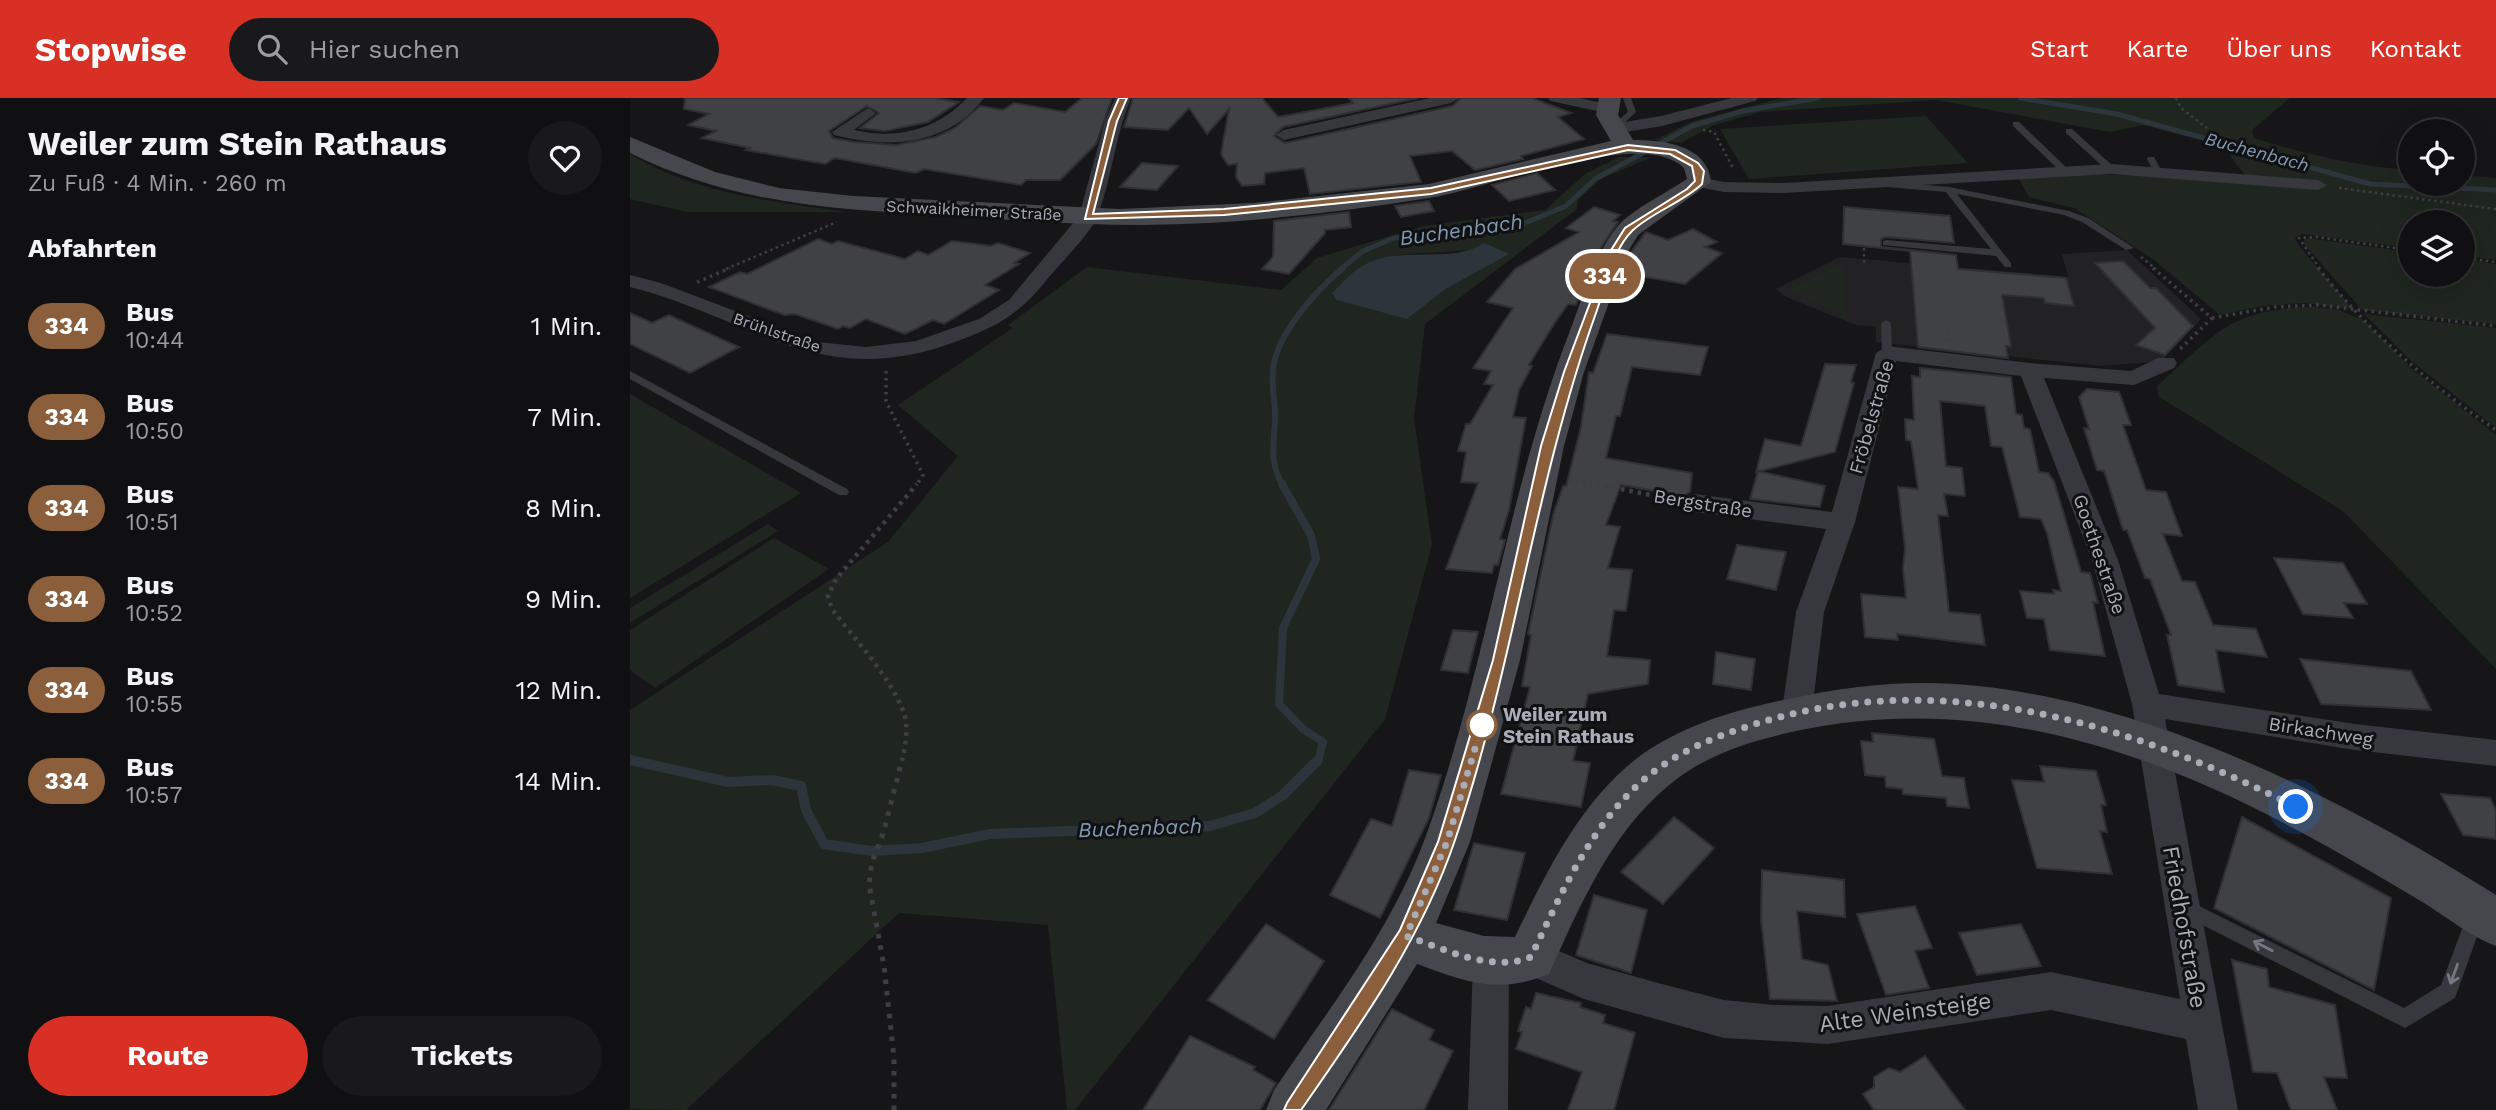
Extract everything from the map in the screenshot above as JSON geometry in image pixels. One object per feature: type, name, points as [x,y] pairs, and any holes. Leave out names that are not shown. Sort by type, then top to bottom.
[{"type":"main road","name":"Schwaikheimer Straße","points":[[630,144],[670,166],[708,180],[771,195],[817,201],[1088,217],[1224,212],[1431,191],[1616,130],[1658,149],[1685,157],[1700,171],[1699,182]]},
{"type":"main road","points":[[1294,1110],[1406,936],[1447,842],[1474,758],[1500,660],[1547,446],[1569,372],[1613,255],[1628,230],[1699,182]]},
{"type":"main road","points":[[1406,936],[1511,960],[1583,855],[1639,783],[1676,755],[1737,729],[1797,711],[1858,702],[1939,700],[2150,724],[2223,770],[2333,826],[2487,916]]},
{"type":"street","points":[[868,113],[840,132],[898,140],[919,135],[956,120],[976,98]]},
{"type":"street","points":[[1088,217],[1113,121],[1123,98]]},
{"type":"street","points":[[1284,135],[1451,98]]},
{"type":"street","points":[[1556,98],[1616,130],[1750,98]]},
{"type":"street","points":[[1699,182],[1724,187],[1772,188],[2154,166],[2318,185]]},
{"type":"street","name":"Brühlstraße","points":[[630,281],[670,293],[813,348],[841,352],[890,353],[955,336],[1001,314],[1031,287],[1088,217]]},
{"type":"street","name":"Fröbelstraße","points":[[1797,711],[1810,612],[1842,522],[1887,352],[2030,370],[2134,378],[2166,363]]},
{"type":"street","name":"Goethestraße","points":[[2030,370],[2105,560],[2150,724]]},
{"type":"street","name":"Bergstraße","points":[[1694,503],[1842,522]]},
{"type":"street","name":"Birkachweg","points":[[2150,724],[2355,737],[2496,753]]},
{"type":"street","name":"Friedhofstraße","points":[[2150,724],[2218,1110]]},
{"type":"street","points":[[1488,1110],[1511,960]]},
{"type":"street","name":"Alte Weinsteige","points":[[1511,960],[1724,1019],[1774,1024],[1828,1025],[2051,991],[2202,1023]]},
{"type":"lane","points":[[1616,130],[1632,112],[1627,98]]},
{"type":"lane","points":[[2016,124],[2064,170]]},
{"type":"lane","points":[[2069,131],[2111,169]]},
{"type":"lane","points":[[1874,183],[1949,190],[2066,213],[2085,220],[2129,248]]},
{"type":"lane","points":[[1949,190],[2008,265]]},
{"type":"lane","points":[[1886,243],[1999,253]]},
{"type":"lane","points":[[1886,323],[1887,352]]},
{"type":"lane","points":[[630,374],[843,492]]},
{"type":"lane","points":[[2181,905],[2405,1018],[2448,991],[2487,916]]},
{"type":"path","points":[[2176,98],[2181,108],[2207,128]]},
{"type":"path","points":[[2318,185],[2496,209]]},
{"type":"path","points":[[670,293],[877,204]]},
{"type":"path","points":[[2398,248],[2316,237],[2299,238],[2358,312],[2407,360],[2477,419],[2496,430]]},
{"type":"path","points":[[1864,248],[1864,264]]},
{"type":"path","points":[[2129,248],[2212,318]]},
{"type":"path","points":[[2475,260],[2496,262]]},
{"type":"path","points":[[2166,363],[2212,318],[2300,305],[2339,307],[2358,312],[2496,326]]},
{"type":"path","points":[[890,353],[882,387],[887,407],[919,459],[923,475],[911,494],[836,579],[828,596],[832,609],[891,690],[905,715],[906,745],[869,884],[884,966],[894,1058],[894,1110]]},
{"type":"path","name":"Bergstraße","points":[[1565,479],[1694,503]]},
{"type":"shaded area","points":[[1781,98],[2290,98],[2252,130],[2254,138],[2331,158],[2398,169],[2398,196],[2475,196],[2475,176],[2496,178],[2496,260],[2475,258],[2475,210],[2398,210],[2398,246],[2302,234],[2295,238],[2353,309],[2304,303],[2263,306],[2220,315],[2150,257],[2074,208],[2029,197],[2017,176],[2105,175],[2251,183],[2230,156],[2229,148],[2144,125],[2110,132],[1936,100],[1761,112],[1714,125],[1681,143],[1655,140],[1691,122]]},
{"type":"shaded area","points":[[1926,116],[1968,163],[1749,179],[1720,129]]},
{"type":"shaded area","points":[[630,154],[655,168],[709,187],[764,200],[849,212],[687,212],[630,199]]},
{"type":"shaded area","points":[[1619,157],[1652,157],[1601,179],[1578,200],[1577,209],[1425,324],[1414,418],[1432,545],[1385,719],[1075,1110],[1067,1110],[1048,925],[899,913],[686,1110],[630,1109],[630,710],[888,542],[958,456],[898,405],[1013,328],[1008,325],[1087,267],[1281,290],[1317,258],[1423,226],[1545,210],[1585,174]],"holes":[[[1473,250],[1508,254],[1444,290],[1407,318],[1394,255]]]},
{"type":"shaded area","points":[[2308,238],[2398,250],[2398,287],[2475,287],[2475,261],[2496,264],[2496,324],[2362,310],[2304,244],[2304,240]]},
{"type":"shaded area","points":[[1484,243],[1509,254],[1444,290],[1407,319],[1337,300],[1332,293],[1349,276],[1375,260],[1390,256],[1455,253]]},
{"type":"shaded area","points":[[2127,250],[2201,319],[2161,361],[2100,366],[1876,342],[1876,327],[1856,325],[1786,297],[1776,289],[1840,257],[2068,277],[2062,254]]},
{"type":"shaded area","points":[[1844,262],[1844,315],[1787,290]]},
{"type":"shaded area","points":[[2314,307],[2339,310],[2365,321],[2412,369],[2496,435],[2496,669],[2344,512],[2158,396],[2157,386],[2226,327],[2262,313]]},
{"type":"shaded area","points":[[2364,314],[2496,328],[2496,428],[2411,361]]},
{"type":"shaded area","points":[[630,394],[801,493],[630,598]]},
{"type":"shaded area","points":[[768,524],[778,531],[630,623],[630,608]]},
{"type":"shaded area","points":[[774,538],[829,569],[655,688],[630,670],[630,630]]},
{"type":"building","points":[[685,98],[934,98],[959,102],[928,122],[885,131],[860,128],[879,113],[867,106],[829,131],[833,138],[896,145],[936,137],[955,128],[980,106],[1003,110],[1014,103],[1065,112],[1082,98],[1112,98],[1096,144],[1060,180],[1026,180],[1021,185],[924,169],[916,173],[835,158],[825,164],[746,150],[750,148],[702,138],[716,131],[688,125],[709,114],[684,109]]},
{"type":"building","points":[[1133,98],[1262,98],[1278,117],[1353,103],[1349,98],[1418,98],[1283,127],[1274,136],[1285,143],[1452,106],[1461,98],[1532,98],[1571,113],[1558,117],[1584,139],[1521,156],[1523,159],[1475,170],[1452,151],[1410,156],[1421,182],[1310,194],[1304,168],[1265,173],[1264,184],[1242,186],[1236,177],[1237,164],[1228,165],[1221,154],[1229,109],[1207,134],[1189,108],[1168,130],[1124,127]]},
{"type":"building","points":[[1142,163],[1178,166],[1157,190],[1120,187]]},
{"type":"building","points":[[1537,173],[1555,190],[1509,201],[1492,185]]},
{"type":"building","points":[[1429,201],[1434,211],[1401,217],[1395,206]]},
{"type":"building","points":[[1594,207],[1620,215],[1613,221],[1618,222],[1600,249],[1576,305],[1568,304],[1554,324],[1529,365],[1532,366],[1519,390],[1513,417],[1526,418],[1509,510],[1500,539],[1505,540],[1498,565],[1494,565],[1492,573],[1446,569],[1478,483],[1461,482],[1466,452],[1458,451],[1466,424],[1470,424],[1493,385],[1484,384],[1491,371],[1473,368],[1513,308],[1487,302],[1515,269],[1579,232],[1566,228]]},
{"type":"building","points":[[1844,207],[1950,216],[1954,243],[1886,237],[1881,239],[1881,247],[1956,255],[1958,269],[2066,278],[2074,306],[2045,303],[2044,298],[2002,295],[2011,346],[2006,346],[2008,358],[1918,347],[1910,251],[1843,244]]},
{"type":"building","points":[[1349,212],[1351,227],[1325,230],[1289,274],[1262,269],[1273,257],[1274,221]]},
{"type":"building","points":[[1693,229],[1717,242],[1705,247],[1722,253],[1685,284],[1622,273],[1628,256],[1646,232],[1668,240]]},
{"type":"building","points":[[818,239],[832,244],[838,241],[905,259],[918,251],[928,255],[952,241],[991,246],[998,243],[1030,253],[1014,263],[1019,264],[985,285],[999,290],[944,324],[933,320],[905,334],[866,319],[850,328],[843,326],[838,329],[795,314],[784,315],[709,287],[740,272],[747,274]]},
{"type":"building","points":[[2123,261],[2150,288],[2156,288],[2193,326],[2165,355],[2136,345],[2155,328],[2095,263]]},
{"type":"building","points":[[630,313],[652,323],[669,315],[739,347],[690,373],[630,344]]},
{"type":"building","points":[[1607,334],[1708,347],[1700,375],[1632,367],[1620,416],[1616,416],[1606,458],[1692,473],[1690,492],[1683,496],[1621,485],[1606,525],[1620,527],[1608,568],[1632,570],[1626,611],[1614,610],[1607,656],[1650,660],[1648,684],[1588,694],[1573,761],[1590,763],[1581,807],[1501,794],[1530,687],[1522,686],[1531,635],[1528,634],[1553,515],[1563,486],[1566,486],[1581,427],[1589,372],[1593,373]]},
{"type":"building","points":[[1825,364],[1856,365],[1851,382],[1854,383],[1835,452],[1756,472],[1765,439],[1801,446]]},
{"type":"building","points":[[1920,368],[2011,377],[2016,414],[2022,415],[2024,428],[2030,429],[2039,472],[2048,473],[2054,481],[2081,572],[2090,573],[2098,603],[2093,602],[2105,656],[2050,650],[2044,619],[2027,618],[2020,591],[2054,594],[2053,590],[2061,591],[2047,533],[2041,519],[2020,517],[2002,447],[1991,446],[1985,406],[1940,401],[1946,466],[1962,468],[1965,496],[1944,494],[1948,516],[1938,515],[1949,612],[1980,615],[1985,645],[1897,634],[1898,640],[1865,637],[1861,594],[1906,598],[1903,569],[1905,549],[1898,487],[1918,489],[1911,441],[1906,440],[1905,419],[1914,420],[1912,376],[1920,377]]},
{"type":"building","points":[[2087,389],[2119,392],[2131,425],[2123,425],[2146,490],[2166,492],[2182,536],[2163,534],[2182,581],[2195,582],[2213,625],[2256,629],[2267,657],[2216,650],[2224,692],[2178,685],[2167,635],[2171,635],[2150,579],[2145,578],[2127,530],[2123,530],[2104,471],[2097,470],[2084,428],[2089,429],[2079,397]]},
{"type":"building","points":[[1758,471],[1825,486],[1820,507],[1750,499]]},
{"type":"building","points":[[1737,545],[1786,552],[1776,590],[1727,579]]},
{"type":"building","points":[[2274,558],[2343,563],[2367,604],[2344,603],[2353,618],[2303,614]]},
{"type":"building","points":[[1453,630],[1478,632],[1468,673],[1441,670]]},
{"type":"building","points":[[1716,652],[1755,659],[1751,690],[1713,684]]},
{"type":"building","points":[[2300,659],[2411,671],[2431,710],[2321,704]]},
{"type":"building","points":[[1872,733],[1934,739],[1942,776],[1964,778],[1969,808],[1947,806],[1946,798],[1903,794],[1902,789],[1886,787],[1885,777],[1865,775],[1861,741],[1873,742]]},
{"type":"building","points":[[2040,766],[2096,771],[2106,805],[2101,805],[2107,832],[2100,831],[2112,874],[2037,868],[2012,780],[2044,782]]},
{"type":"building","points":[[1409,770],[1441,775],[1429,818],[1380,918],[1330,895],[1371,819],[1392,826]]},
{"type":"building","points":[[2441,794],[2490,798],[2496,810],[2496,839],[2463,835]]},
{"type":"building","points":[[1674,817],[1714,848],[1663,904],[1621,872]]},
{"type":"building","points":[[2242,817],[2391,898],[2374,990],[2214,908]]},
{"type":"building","points":[[1474,843],[1525,853],[1507,920],[1454,910]]},
{"type":"building","points":[[1762,870],[1844,880],[1845,917],[1797,911],[1802,959],[1828,965],[1837,1001],[1770,999],[1761,919]]},
{"type":"building","points":[[1594,895],[1647,910],[1631,973],[1576,955]]},
{"type":"building","points":[[1915,906],[1932,948],[1915,951],[1929,988],[1886,995],[1857,914]]},
{"type":"building","points":[[1266,924],[1324,961],[1274,1039],[1208,1000]]},
{"type":"building","points":[[2021,924],[2041,966],[1977,975],[1959,933]]},
{"type":"building","points":[[2232,960],[2267,969],[2269,987],[2335,1005],[2347,1078],[2324,1077],[2337,1110],[2291,1110],[2277,1073],[2253,1072]]},
{"type":"building","points":[[1536,993],[1581,1003],[1580,1007],[1605,1015],[1603,1023],[1635,1033],[1614,1110],[1568,1110],[1582,1072],[1516,1049],[1522,1032],[1518,1031],[1526,1007],[1531,1009]]},
{"type":"building","points":[[1392,1009],[1434,1030],[1429,1040],[1453,1051],[1424,1110],[1329,1110]]},
{"type":"building","points":[[1190,1036],[1255,1067],[1253,1070],[1276,1083],[1260,1110],[1143,1110]]},
{"type":"building","points":[[1925,1056],[1965,1110],[1874,1110],[1863,1094],[1874,1087],[1874,1077],[1889,1068],[1900,1072]]},
{"type":"waterway","name":"Buchenbach","points":[[1341,269],[1363,251],[1394,238],[1525,223],[1566,206],[1595,179],[1692,126],[1743,111],[1818,98]]},
{"type":"waterway","name":"Buchenbach","points":[[2020,98],[2117,114],[2370,184],[2496,190]]},
{"type":"waterway","name":"Buchenbach","points":[[1283,485],[1273,456],[1273,369],[1276,355],[1300,313],[1343,268]]},
{"type":"waterway","name":"Buchenbach","points":[[1283,485],[1311,535],[1316,559],[1283,628],[1279,704],[1303,729],[1323,742],[1318,761]]},
{"type":"waterway","name":"Buchenbach","points":[[636,761],[630,760],[728,782],[772,780],[801,786],[806,810],[824,844],[871,851],[922,848],[990,834],[1210,826],[1255,813],[1283,795],[1318,760]]},
{"type":"bus line","name":"334","points":[[1123,98],[1113,121],[1088,217],[1148,217],[1224,212],[1431,191],[1612,148],[1644,147],[1672,152],[1685,157],[1700,171],[1699,182],[1690,191],[1628,230],[1613,255],[1569,372],[1547,446],[1500,660],[1474,758],[1447,842],[1406,936],[1294,1110]]},
{"type":"place","name":"Weiler zum Stein Rathaus","points":[[1482,725]]},
{"type":"route","points":[[1482,725],[1447,842],[1406,936],[1491,963],[1514,964],[1531,957],[1583,855],[1607,820],[1639,783],[1676,755],[1737,729],[1797,711],[1858,702],[1939,700],[2041,711],[2153,744],[2223,770],[2296,807]]}]
